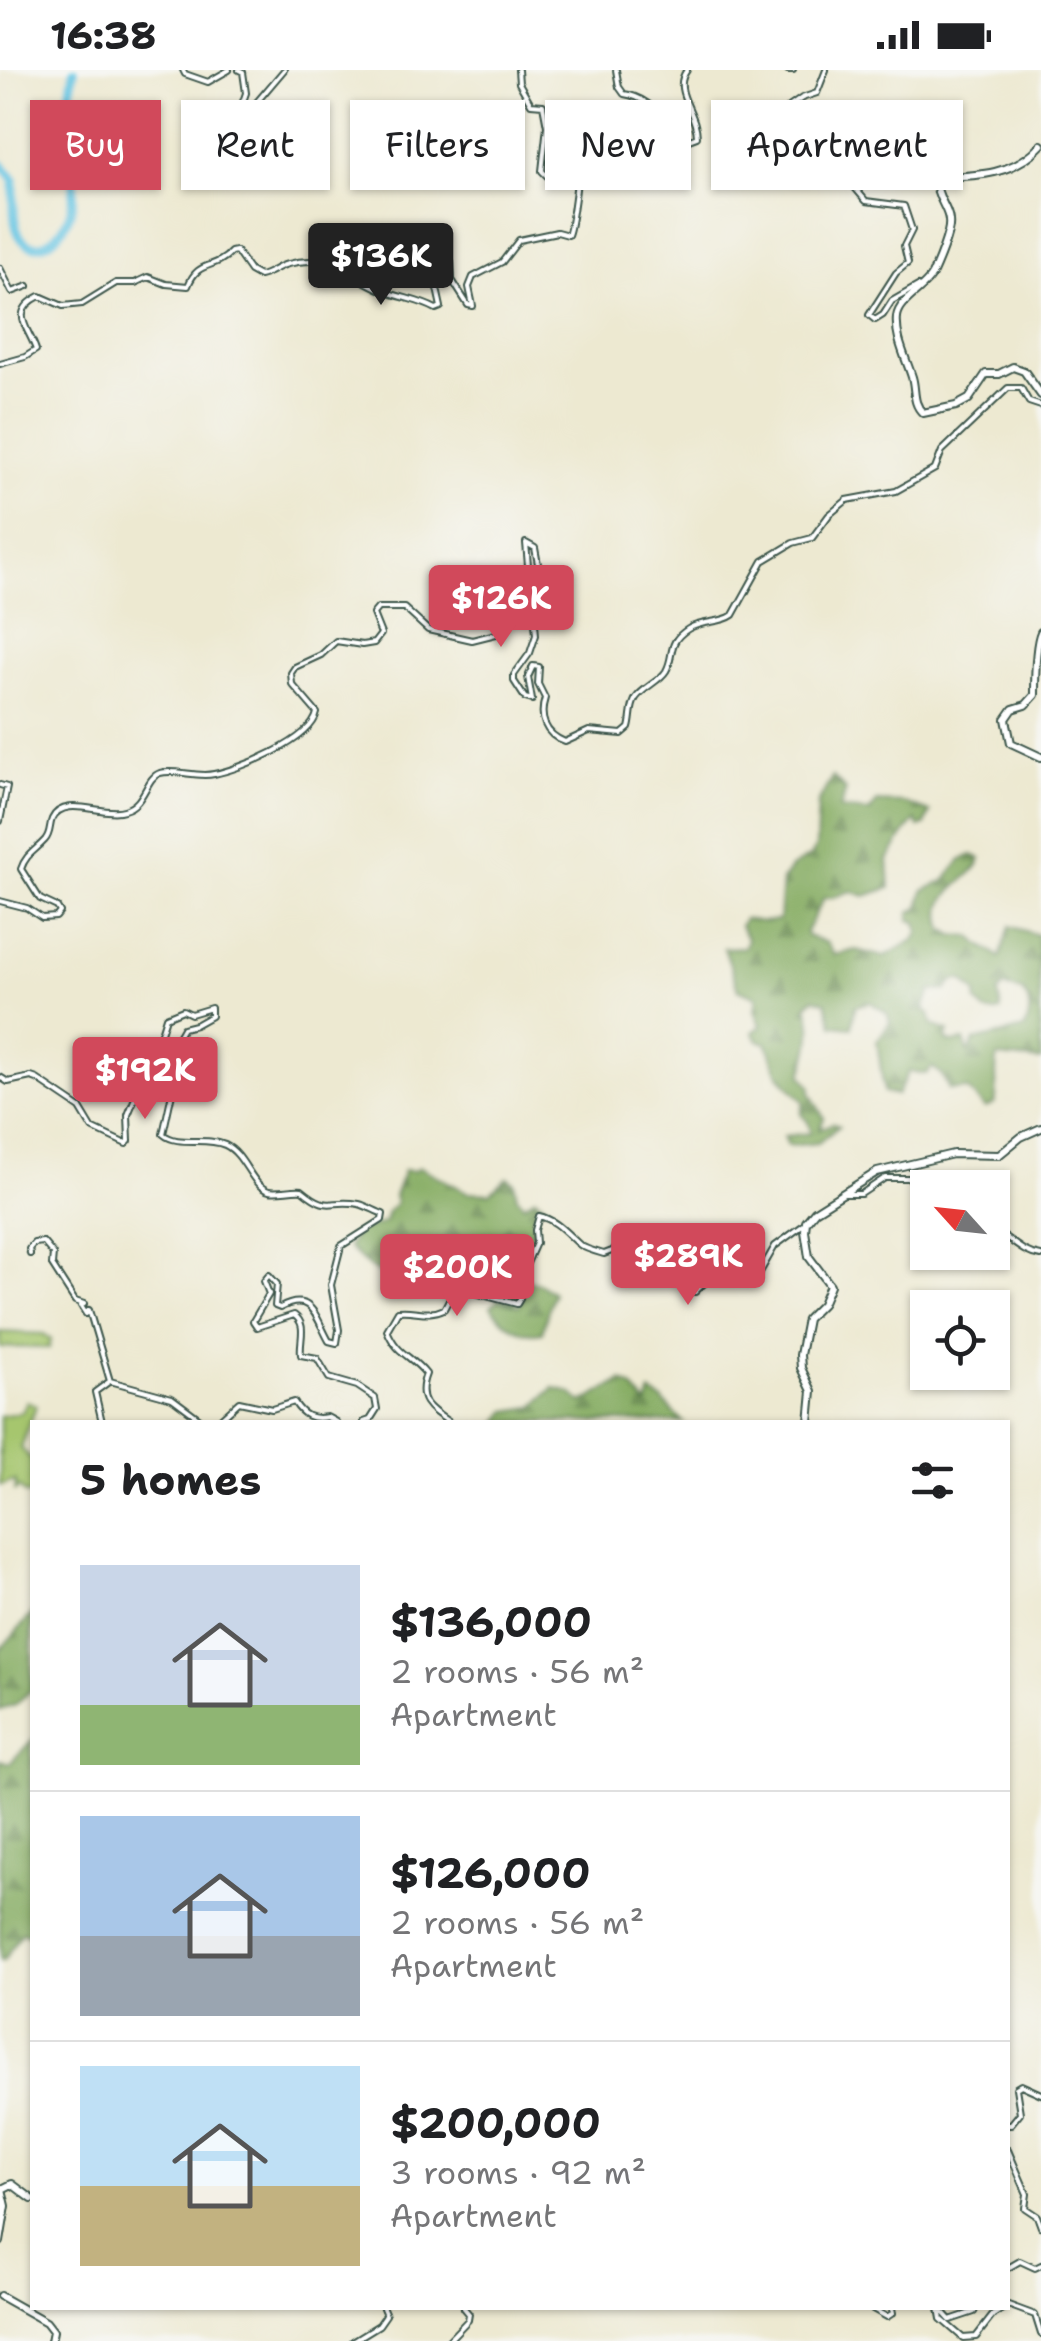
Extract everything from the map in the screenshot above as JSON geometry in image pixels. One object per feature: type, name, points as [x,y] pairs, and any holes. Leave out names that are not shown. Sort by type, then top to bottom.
[{"type":"street","points":[[183,70],[208,82],[229,70]]},
{"type":"street","points":[[239,70],[246,93],[240,110],[242,117],[250,118],[250,110],[284,70]]},
{"type":"street","points":[[0,364],[36,350],[22,316],[34,298],[48,298],[64,306],[82,304],[116,283],[135,284],[148,278],[188,286],[199,267],[222,262],[236,251],[250,271],[259,276],[286,264],[340,266],[365,283],[436,309],[440,300],[433,270],[442,260],[452,262],[452,280],[468,305],[473,306],[469,287],[473,277],[502,262],[519,240],[557,232],[568,235],[573,225],[571,210],[577,176],[573,172],[547,176],[542,171],[548,126],[543,105],[531,104],[519,83],[518,70]]},
{"type":"street","points":[[616,70],[624,94],[650,103],[689,140],[697,137],[698,131],[680,88],[687,70]]},
{"type":"street","points":[[826,70],[816,93],[789,107],[785,117],[800,139],[805,161],[825,177],[849,181],[866,201],[904,206],[912,230],[904,246],[908,263],[896,273],[869,315],[876,320],[892,301],[928,280]]},
{"type":"street","points":[[1041,145],[1018,165],[992,174],[941,177],[936,181],[950,218],[947,236],[928,280],[903,306],[898,317],[902,353],[915,387],[917,408],[928,413],[956,406],[968,399],[983,376],[1013,367],[1024,371],[1041,395]]},
{"type":"street","points":[[0,268],[12,292],[28,286]]},
{"type":"street","points":[[0,901],[17,904],[42,918],[60,912],[40,899],[21,869],[28,854],[47,838],[52,818],[64,809],[75,806],[104,814],[120,812],[135,806],[159,774],[215,774],[296,740],[313,726],[317,714],[292,684],[291,673],[321,656],[336,641],[362,646],[374,643],[381,634],[373,614],[378,608],[404,608],[428,630],[472,640],[504,632],[509,621],[507,600],[529,578],[526,543],[534,548],[540,571],[533,601],[536,629],[530,653],[517,668],[514,681],[532,700],[528,677],[533,666],[539,667],[538,684],[546,698],[540,713],[543,723],[564,742],[589,730],[622,734],[628,728],[637,696],[665,673],[676,640],[701,623],[726,620],[733,615],[763,561],[792,543],[812,538],[829,514],[847,500],[896,491],[930,473],[942,452],[1008,388],[1021,388],[1030,402],[1041,406]]},
{"type":"street","points":[[1041,632],[1034,673],[1035,695],[1026,705],[1014,708],[1006,720],[1011,743],[1041,757]]},
{"type":"street","points":[[0,786],[7,786],[0,821]]},
{"type":"street","points":[[0,1077],[8,1082],[32,1077],[80,1108],[92,1128],[126,1144],[128,1115],[138,1093],[122,1069],[127,1060],[155,1052],[166,1017],[183,1010],[191,1014],[211,1008],[211,1016],[183,1028],[179,1064],[169,1080],[172,1093],[162,1134],[172,1140],[206,1140],[227,1146],[247,1164],[257,1184],[270,1191],[302,1190],[328,1206],[359,1204],[384,1214],[382,1220],[341,1246],[331,1285],[339,1330],[337,1343],[329,1341],[302,1301],[275,1306],[276,1284],[269,1275],[264,1281],[270,1294],[253,1321],[257,1326],[297,1316],[303,1328],[301,1355],[317,1358],[329,1378],[357,1386],[375,1398],[377,1409],[370,1420]]},
{"type":"street","points":[[445,1420],[426,1406],[420,1394],[426,1374],[418,1363],[393,1346],[387,1330],[398,1310],[426,1314],[444,1309],[455,1288],[517,1304],[520,1279],[536,1243],[534,1230],[539,1216],[574,1236],[580,1246],[604,1254],[617,1249],[654,1250],[675,1282],[694,1292],[724,1264],[759,1274],[775,1246],[802,1229],[815,1211],[878,1172],[953,1154],[999,1155],[1021,1137],[1041,1128]]},
{"type":"street","points":[[843,1194],[860,1194],[885,1178],[910,1178]]},
{"type":"street","points":[[806,1222],[809,1257],[830,1285],[818,1309],[807,1319],[800,1355],[801,1368],[812,1391],[810,1420]]},
{"type":"street","points":[[1010,1238],[1021,1252],[1041,1256]]},
{"type":"street","points":[[30,1254],[34,1243],[43,1242],[53,1254],[52,1265],[74,1301],[84,1304],[81,1306],[86,1314],[89,1310],[110,1381]]},
{"type":"street","points":[[102,1420],[95,1392],[110,1381]]},
{"type":"street","points":[[110,1381],[172,1398],[201,1420]]},
{"type":"street","points":[[219,1420],[239,1402],[272,1408],[294,1402],[302,1414],[333,1420]]},
{"type":"street","points":[[1010,2124],[1020,2113],[1016,2088],[1020,2085],[1041,2094]]},
{"type":"street","points":[[1010,2155],[1027,2194],[1025,2208],[1037,2216],[1041,2227]]},
{"type":"street","points":[[0,2242],[6,2206],[2,2190],[6,2185],[14,2185],[30,2197]]},
{"type":"street","points":[[1010,2267],[1020,2261],[1035,2268],[1041,2266]]},
{"type":"street","points":[[0,2296],[46,2322],[53,2331],[51,2341]]},
{"type":"street","points":[[1010,2307],[1035,2316],[1041,2334]]},
{"type":"street","points":[[353,2341],[379,2325],[386,2315],[385,2310]]},
{"type":"street","points":[[448,2341],[468,2320],[466,2310]]},
{"type":"street","points":[[939,2310],[941,2320],[963,2338],[976,2337],[1000,2310]]},
{"type":"street","points":[[941,2310],[950,2320],[975,2310]]},
{"type":"green space","points":[[832,777],[846,790],[840,809],[869,812],[877,802],[904,803],[930,812],[925,825],[919,827],[916,820],[906,831],[888,860],[890,888],[865,896],[851,891],[824,898],[806,932],[807,936],[827,943],[834,955],[856,950],[884,957],[914,940],[919,933],[917,922],[910,920],[910,912],[919,908],[923,891],[945,880],[960,861],[972,855],[981,859],[947,896],[941,916],[944,929],[954,935],[973,937],[1000,958],[1010,926],[1038,935],[1041,1061],[998,1057],[995,1103],[985,1108],[967,1089],[949,1090],[942,1075],[932,1067],[926,1074],[909,1071],[897,1095],[884,1092],[877,1041],[890,1022],[887,1013],[870,1002],[855,1006],[852,1027],[833,1025],[826,1002],[814,998],[807,1006],[811,1032],[802,1075],[811,1086],[810,1093],[824,1118],[819,1130],[833,1123],[839,1126],[818,1143],[788,1146],[784,1136],[811,1133],[801,1114],[804,1102],[780,1077],[767,1043],[758,1040],[753,1032],[761,1026],[755,1010],[757,997],[738,989],[724,948],[745,947],[747,938],[740,926],[744,919],[779,920],[782,881],[791,868],[812,855],[816,846],[818,803]],"holes":[[[954,980],[963,980],[977,994],[976,1001],[985,1011],[995,1013],[1001,1010],[998,993],[1004,987],[1023,991],[1029,1010],[1024,1029],[974,1041],[969,1053],[964,1041],[946,1040],[949,1031],[932,1025],[930,1013],[924,1009],[931,991],[947,990]]]},
{"type":"green space","points":[[420,1167],[467,1192],[490,1193],[507,1177],[514,1182],[517,1197],[524,1205],[535,1197],[545,1205],[532,1216],[534,1238],[518,1278],[519,1300],[515,1303],[470,1290],[471,1285],[481,1287],[483,1282],[449,1261],[436,1266],[432,1287],[426,1293],[413,1279],[376,1271],[348,1247],[357,1232],[385,1222],[396,1203],[394,1196],[404,1170]]},
{"type":"green space","points":[[522,1280],[539,1283],[553,1293],[542,1332],[514,1327],[491,1307],[497,1300],[519,1306]]},
{"type":"green space","points":[[0,1332],[44,1334],[51,1340],[49,1348],[0,1347]]},
{"type":"green space","points":[[622,1381],[647,1405],[651,1393],[681,1420],[500,1420],[507,1411],[533,1407],[554,1388],[571,1393],[582,1403]]},
{"type":"green space","points":[[27,1401],[36,1406],[21,1448],[30,1458],[30,1494],[20,1488],[15,1491],[16,1481],[0,1485],[0,1416],[22,1412]]},
{"type":"green space","points":[[30,1616],[30,1691],[16,1705],[0,1710],[0,1650]]},
{"type":"green space","points":[[30,1742],[30,1936],[22,1932],[0,1961],[0,1760],[10,1763]]},
{"type":"waterway","points":[[0,163],[14,179],[14,214],[22,239],[34,246],[50,241],[62,229],[73,198],[69,108],[74,70]]}]
